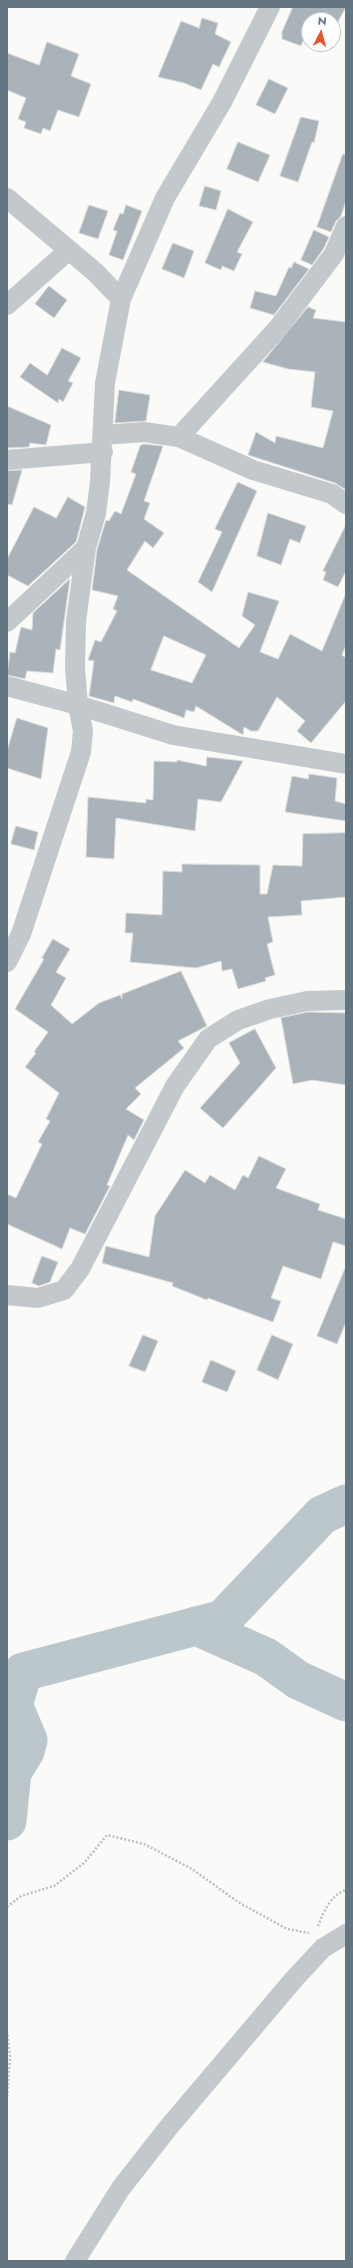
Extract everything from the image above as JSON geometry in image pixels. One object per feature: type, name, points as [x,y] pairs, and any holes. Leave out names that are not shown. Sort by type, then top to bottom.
[{"type":"street","points":[[7,962],[21,934],[81,752],[83,731],[78,705],[75,668],[76,622],[86,548],[96,513],[103,443],[105,383],[121,299],[165,198],[222,102],[270,7]]},
{"type":"street","points":[[7,198],[69,250],[121,299]]},
{"type":"street","points":[[179,437],[340,258],[346,226]]},
{"type":"street","points":[[7,305],[69,250]]},
{"type":"street","points":[[7,460],[103,443],[144,432],[179,437],[253,470],[332,494],[346,504]]},
{"type":"street","points":[[7,622],[86,548]]},
{"type":"street","points":[[7,686],[78,705],[173,736],[346,764]]},
{"type":"street","points":[[7,1295],[38,1298],[64,1290],[80,1269],[175,1086],[208,1039],[238,1020],[270,1009],[307,1001],[346,1000]]},
{"type":"street","points":[[75,2261],[121,2188],[319,1941],[346,1934]]},
{"type":"path","points":[[7,1907],[21,1896],[54,1886],[84,1863],[107,1835],[151,1848],[192,1870],[238,1902],[287,1929],[319,1941],[324,1910],[340,1891],[346,1890]]},
{"type":"path","points":[[7,2031],[10,2056],[7,2098]]},
{"type":"building","points":[[293,7],[346,7],[341,16],[341,12],[301,12],[301,46],[282,39],[282,32]]},
{"type":"building","points":[[202,18],[218,23],[215,34],[231,42],[219,67],[213,64],[201,90],[184,83],[158,77],[181,21],[199,28]]},
{"type":"building","points":[[47,42],[79,54],[71,76],[91,84],[79,117],[58,110],[50,131],[43,128],[41,134],[24,128],[26,122],[18,119],[26,98],[7,90],[7,53],[39,65]]},
{"type":"building","points":[[269,79],[288,88],[275,114],[256,105]]},
{"type":"building","points":[[301,117],[319,121],[314,143],[312,142],[298,182],[280,176]]},
{"type":"building","points":[[238,142],[270,155],[258,182],[227,169]]},
{"type":"building","points":[[343,154],[346,155],[346,201],[341,216],[336,221],[331,232],[317,227]]},
{"type":"building","points":[[205,186],[221,191],[216,210],[199,206]]},
{"type":"building","points":[[89,205],[108,211],[98,239],[79,233]]},
{"type":"building","points":[[126,205],[142,211],[123,260],[109,255],[117,231],[113,230],[120,213],[123,214]]},
{"type":"building","points":[[228,209],[253,222],[237,252],[242,254],[234,271],[222,266],[221,270],[205,263]]},
{"type":"building","points":[[314,230],[329,237],[324,248],[312,265],[301,260]]},
{"type":"building","points":[[173,243],[194,251],[184,278],[162,269]]},
{"type":"building","points":[[294,262],[309,269],[274,315],[250,308],[255,291],[276,296],[289,267],[291,268]]},
{"type":"building","points":[[49,286],[67,300],[54,318],[35,304]]},
{"type":"building","points":[[308,307],[316,310],[313,318],[346,322],[346,490],[335,483],[248,455],[256,432],[275,443],[276,436],[323,448],[333,411],[311,407],[315,372],[288,369],[263,362]]},
{"type":"building","points":[[62,348],[81,358],[68,381],[73,383],[63,402],[59,399],[58,403],[20,377],[30,363],[47,375]]},
{"type":"building","points":[[119,390],[150,395],[146,421],[115,423]]},
{"type":"building","points":[[7,406],[51,425],[46,445],[30,443],[29,447],[7,448]]},
{"type":"building","points":[[144,444],[163,446],[144,501],[150,503],[144,519],[164,533],[153,548],[145,541],[127,570],[239,648],[255,625],[242,616],[248,592],[279,601],[260,652],[278,659],[290,634],[322,651],[346,593],[346,645],[342,655],[346,658],[346,701],[311,743],[297,731],[305,721],[277,697],[258,731],[251,731],[244,727],[243,735],[196,706],[194,712],[186,710],[184,718],[133,699],[132,702],[115,696],[114,703],[89,696],[94,661],[88,660],[95,640],[101,642],[117,611],[113,609],[118,596],[92,590],[97,550],[106,520],[109,521],[115,511],[121,514],[136,474],[131,472],[140,446]],"holes":[[[164,636],[206,655],[192,683],[151,670]]]},
{"type":"building","points":[[22,470],[12,505],[7,504],[7,471]]},
{"type":"building","points":[[238,482],[257,491],[212,592],[198,582],[222,532],[215,529]]},
{"type":"building","points":[[68,497],[85,507],[76,542],[28,586],[7,575],[7,559],[34,507],[56,518]]},
{"type":"building","points":[[268,513],[306,526],[300,543],[290,539],[281,565],[257,556]]},
{"type":"building","points":[[346,525],[346,571],[338,587],[323,580],[326,572],[323,571]]},
{"type":"building","points":[[70,579],[60,650],[56,649],[53,673],[27,671],[25,679],[7,675],[10,652],[15,653],[21,627],[32,630],[33,613]]},
{"type":"building","points":[[17,718],[48,728],[41,779],[7,768],[7,751]]},
{"type":"building","points":[[207,757],[243,761],[221,802],[198,799],[195,831],[116,818],[114,859],[86,857],[88,797],[146,803],[146,799],[153,800],[154,761],[177,762],[177,760],[206,766]]},
{"type":"building","points":[[309,774],[337,778],[335,801],[346,804],[346,821],[285,812],[292,776],[308,779]]},
{"type":"building","points":[[16,826],[38,832],[34,850],[11,844]]},
{"type":"building","points":[[346,833],[346,897],[301,901],[302,915],[268,917],[273,942],[267,944],[275,975],[265,978],[266,981],[238,989],[232,969],[222,971],[221,961],[196,968],[130,962],[133,933],[125,933],[126,913],[162,915],[163,871],[182,872],[182,864],[260,865],[260,894],[267,894],[273,865],[302,866],[303,834]]},
{"type":"building","points":[[53,939],[70,949],[56,972],[66,978],[51,1005],[72,1024],[99,1003],[120,995],[122,999],[122,994],[181,971],[207,1026],[178,1041],[184,1048],[135,1088],[141,1094],[126,1109],[144,1120],[134,1140],[128,1135],[107,1185],[110,1186],[85,1234],[70,1228],[62,1249],[7,1224],[7,1194],[16,1198],[42,1144],[38,1142],[50,1121],[46,1119],[59,1093],[25,1067],[36,1053],[34,1052],[48,1032],[15,1009],[44,959],[42,958]]},
{"type":"building","points":[[308,1012],[346,1013],[346,1085],[312,1080],[293,1084],[281,1018]]},
{"type":"building","points":[[255,1029],[276,1068],[223,1128],[200,1108],[240,1063],[229,1043]]},
{"type":"building","points":[[259,1156],[286,1169],[276,1188],[320,1204],[318,1210],[346,1219],[346,1246],[333,1242],[321,1279],[283,1266],[271,1298],[281,1301],[273,1322],[208,1298],[207,1300],[172,1286],[173,1283],[102,1263],[106,1246],[149,1257],[155,1216],[185,1170],[205,1183],[210,1175],[235,1190],[243,1175],[248,1178]]},
{"type":"building","points":[[42,1256],[58,1262],[50,1282],[39,1286],[32,1283]]},
{"type":"building","points":[[346,1266],[346,1322],[337,1344],[317,1336]]},
{"type":"building","points":[[143,1335],[158,1341],[145,1372],[129,1366]]},
{"type":"building","points":[[272,1335],[293,1344],[278,1380],[257,1370]]},
{"type":"building","points":[[211,1360],[236,1371],[227,1392],[202,1382]]},
{"type":"waterway","points":[[7,1821],[12,1772],[25,1751],[28,1740],[13,1705],[23,1672],[223,1619],[322,1515],[346,1504]]},
{"type":"waterway","points":[[196,1626],[266,1657],[298,1680],[346,1702]]}]
